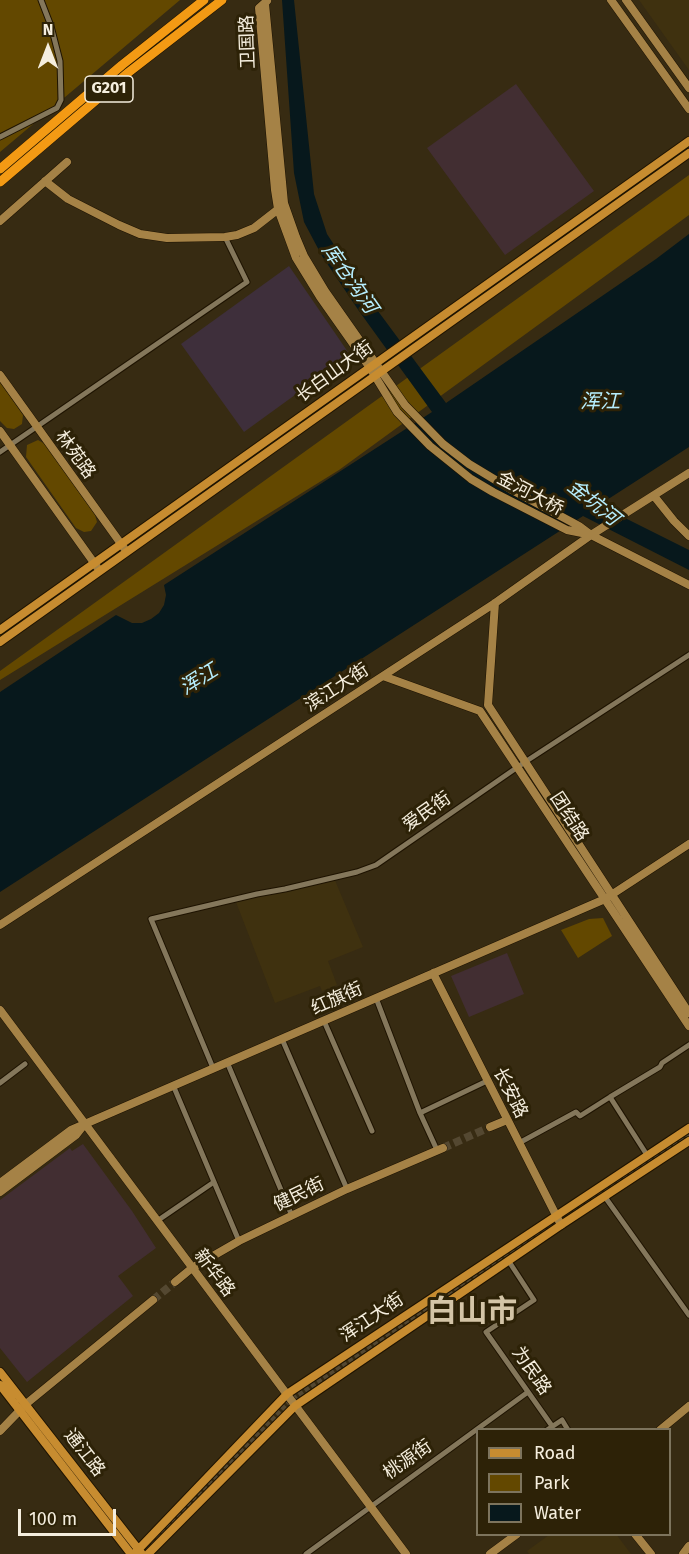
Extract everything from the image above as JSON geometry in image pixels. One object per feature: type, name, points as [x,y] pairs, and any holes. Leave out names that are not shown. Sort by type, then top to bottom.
[{"type":"highway","name":"G201","points":[[0,169],[122,65],[204,0]]},
{"type":"highway","name":"G201","points":[[0,182],[129,72],[222,0]]},
{"type":"main road","name":"长白山大街","points":[[0,630],[97,567],[375,370],[394,362],[406,347],[689,141]]},
{"type":"main road","name":"长白山大街","points":[[375,370],[388,354],[406,347],[689,153]]},
{"type":"main road","name":"长白山大街","points":[[0,642],[97,567]]},
{"type":"main road","name":"浑江大街","points":[[137,1553],[287,1394],[689,1128]]},
{"type":"main road","name":"浑江大街","points":[[148,1554],[295,1406],[508,1260],[689,1141]]},
{"type":"main road","name":"通江路","points":[[0,1371],[22,1407]]},
{"type":"main road","name":"通江路","points":[[0,1385],[22,1407],[137,1553]]},
{"type":"street","points":[[0,137],[57,108],[62,99],[60,61],[51,26],[41,0]]},
{"type":"street","points":[[611,0],[689,109]]},
{"type":"street","points":[[626,0],[689,88]]},
{"type":"street","name":"卫国路","points":[[266,2],[259,8],[281,206],[313,272],[375,370],[397,412]]},
{"type":"street","points":[[0,221],[67,162]]},
{"type":"street","points":[[45,181],[68,199],[140,234],[166,238],[225,237],[254,228],[281,206]]},
{"type":"street","points":[[0,452],[247,282],[225,237]]},
{"type":"street","name":"卫国路","points":[[375,370],[405,405]]},
{"type":"street","name":"林苑路","points":[[0,375],[124,548]]},
{"type":"street","name":"金河大桥","points":[[405,405],[443,444],[469,464],[591,535]]},
{"type":"street","name":"金河大桥","points":[[397,412],[430,446],[471,479],[567,530],[591,535]]},
{"type":"street","points":[[0,431],[97,567]]},
{"type":"street","name":"滨江大街","points":[[0,925],[495,603],[591,535],[689,473]]},
{"type":"street","points":[[654,496],[689,536]]},
{"type":"street","points":[[591,535],[689,585]]},
{"type":"street","points":[[383,676],[480,711],[488,705],[495,603]]},
{"type":"street","name":"爱民街","points":[[213,1068],[151,920],[347,874],[376,865],[689,655]]},
{"type":"street","name":"团结路","points":[[488,705],[522,765],[689,1026]]},
{"type":"street","name":"团结路","points":[[480,711],[522,765]]},
{"type":"street","name":"红旗街","points":[[0,1183],[71,1130],[608,897],[689,844]]},
{"type":"street","name":"团结路","points":[[608,897],[689,1013]]},
{"type":"street","name":"长安路","points":[[433,974],[561,1225]]},
{"type":"street","points":[[376,998],[420,1113],[440,1149]]},
{"type":"street","name":"新华路","points":[[0,1010],[406,1554]]},
{"type":"street","points":[[324,1021],[372,1131]]},
{"type":"street","points":[[282,1039],[346,1189]]},
{"type":"street","points":[[519,1143],[576,1112],[579,1116],[660,1067],[662,1063],[689,1045]]},
{"type":"street","points":[[227,1062],[292,1216]]},
{"type":"street","points":[[0,1083],[25,1064]]},
{"type":"street","points":[[420,1113],[487,1081]]},
{"type":"street","points":[[173,1086],[239,1241]]},
{"type":"street","points":[[610,1097],[647,1155]]},
{"type":"street","points":[[490,1127],[507,1120]]},
{"type":"street","points":[[0,1192],[76,1135],[84,1125]]},
{"type":"street","name":"健民街","points":[[175,1282],[192,1268],[239,1241],[346,1189],[440,1149]]},
{"type":"street","points":[[157,1221],[214,1182]]},
{"type":"street","points":[[605,1197],[689,1315]]},
{"type":"street","name":"为民路","points":[[508,1260],[534,1300],[486,1332],[528,1392],[549,1428],[562,1420],[567,1428]]},
{"type":"street","points":[[0,1431],[22,1407],[153,1300]]},
{"type":"street","name":"桃源街","points":[[478,1428],[528,1392]]},
{"type":"street","points":[[662,1428],[689,1406]]},
{"type":"street","name":"桃源街","points":[[306,1554],[476,1429]]},
{"type":"street","points":[[490,1554],[514,1536]]},
{"type":"street","points":[[637,1536],[651,1554]]},
{"type":"street","points":[[683,1554],[689,1546]]},
{"type":"shaded area","points":[[639,0],[689,0],[689,70]]},
{"type":"shaded area","points":[[516,84],[594,191],[505,255],[427,148]]},
{"type":"shaded area","points":[[289,266],[350,355],[244,432],[181,344]]},
{"type":"shaded area","points":[[334,878],[363,947],[328,961],[337,985],[322,991],[320,986],[275,1003],[236,902]]},
{"type":"shaded area","points":[[507,953],[524,994],[469,1017],[451,976]]},
{"type":"shaded area","points":[[83,1144],[156,1248],[118,1276],[133,1296],[27,1382],[0,1348],[0,1200],[70,1148],[72,1151]]},
{"type":"shaded area","points":[[548,1536],[618,1536],[631,1554],[529,1554],[527,1551]]},
{"type":"green space","points":[[0,0],[180,0],[0,152]]},
{"type":"green space","points":[[689,175],[689,215],[339,470],[0,680],[0,671]]},
{"type":"green space","points":[[0,382],[23,415],[22,424],[14,429],[7,428],[0,421]]},
{"type":"green space","points":[[38,440],[45,444],[95,515],[97,522],[91,531],[84,532],[76,528],[26,457],[27,445]]},
{"type":"green space","points":[[603,918],[612,936],[578,958],[561,930],[589,919]]},
{"type":"water","name":"浑江","points":[[282,0],[294,0],[314,194],[327,234],[372,303],[446,403],[689,234],[689,447],[599,505],[689,550],[689,570],[583,516],[0,892],[0,692],[116,615],[132,623],[142,623],[151,619],[164,605],[166,595],[164,585],[432,412],[359,311],[322,256],[304,222],[294,173]]},
{"type":"tunnel","points":[[443,1148],[490,1127]]},
{"type":"tunnel","points":[[140,1554],[292,1399],[516,1247],[689,1135]]},
{"type":"tunnel","points":[[153,1300],[175,1282]]},
{"type":"district","name":"白山市","points":[[472,1313]]},
{"type":"water label","name":"库仓沟河","points":[[349,279]]},
{"type":"water label","name":"金坑河","points":[[593,503]]}]
